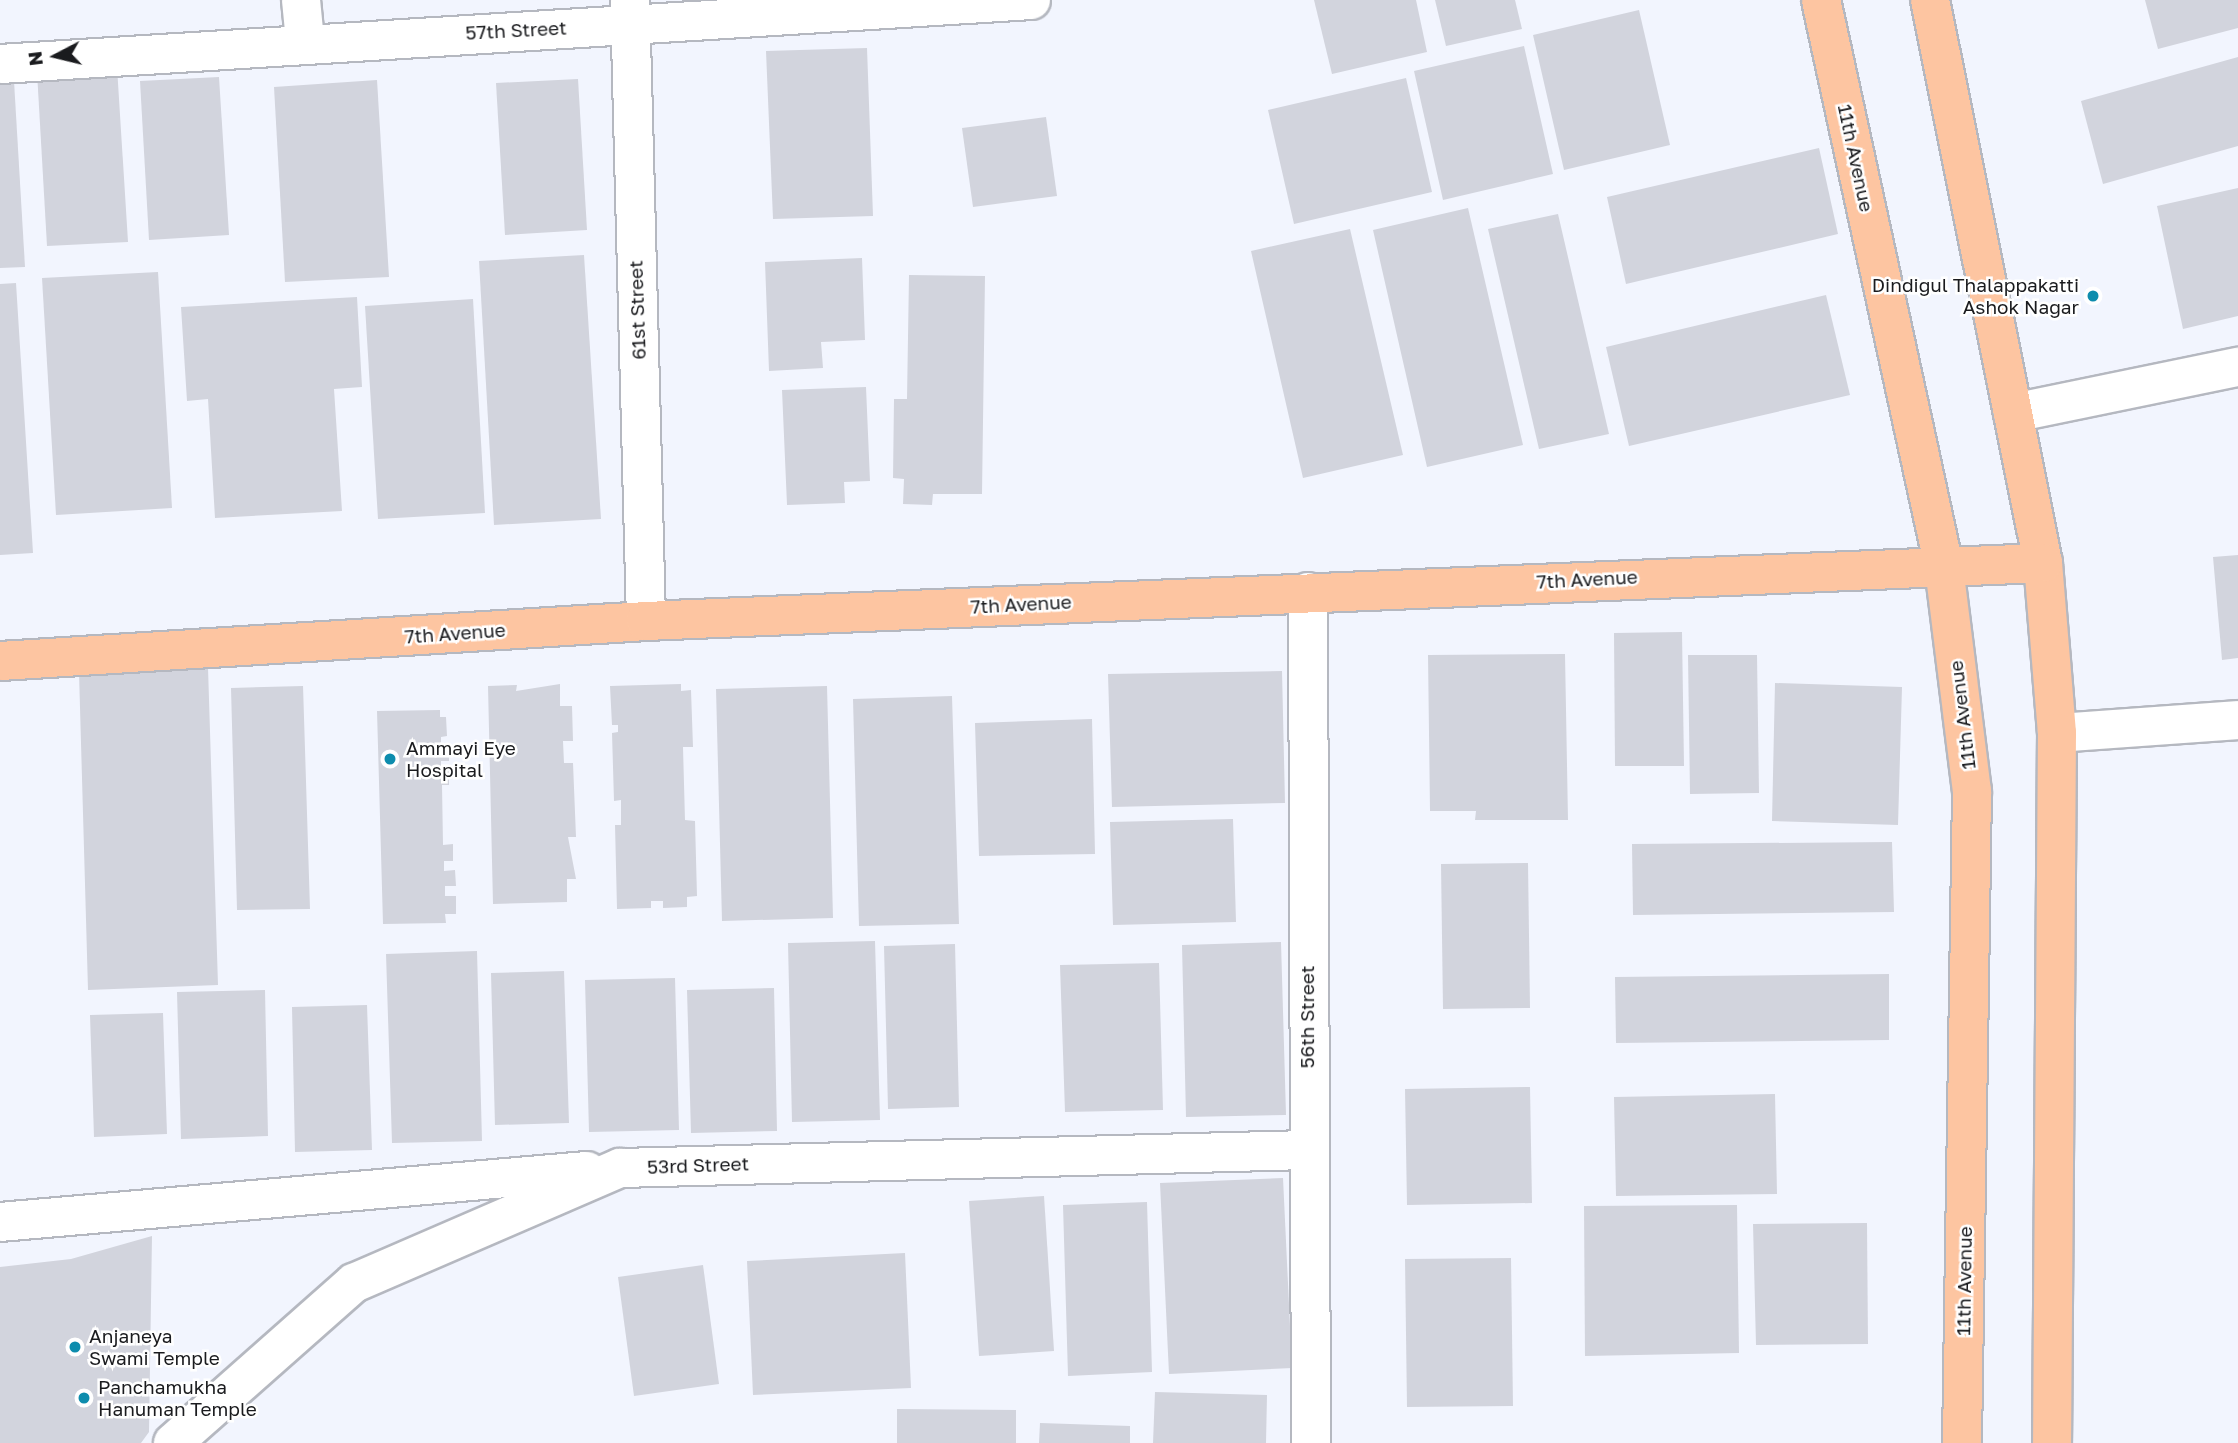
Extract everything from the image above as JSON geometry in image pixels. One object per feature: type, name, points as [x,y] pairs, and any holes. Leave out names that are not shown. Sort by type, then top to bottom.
[{"type":"main road","name":"11th Avenue","points":[[1821,0],[1944,567],[1972,791],[1962,1443]]},
{"type":"main road","points":[[1930,0],[2043,563],[2057,733],[2052,1443]]},
{"type":"main road","name":"7th Avenue","points":[[0,661],[646,621],[2043,563]]},
{"type":"street","points":[[301,0],[305,41]]},
{"type":"street","name":"57th Street","points":[[0,64],[305,41],[630,12],[1031,0]]},
{"type":"street","name":"61st Street","points":[[630,12],[646,621]]},
{"type":"street","points":[[2012,413],[2238,367]]},
{"type":"street","name":"56th Street","points":[[1308,592],[1307,1150],[1311,1443]]},
{"type":"street","points":[[2057,733],[2238,720]]},
{"type":"street","name":"53rd Street","points":[[173,1443],[354,1283],[620,1168],[1307,1150]]},
{"type":"street","points":[[0,1222],[620,1168]]},
{"type":"building","points":[[1314,0],[1416,0],[1427,52],[1332,74]]},
{"type":"building","points":[[1435,0],[1515,0],[1522,29],[1446,46]]},
{"type":"building","points":[[2145,0],[2238,0],[2238,28],[2158,49]]},
{"type":"building","points":[[1639,10],[1670,145],[1564,170],[1533,35]]},
{"type":"building","points":[[1524,46],[1553,174],[1443,200],[1414,71]]},
{"type":"building","points":[[867,48],[873,216],[773,219],[766,51]]},
{"type":"building","points":[[2238,57],[2238,146],[2103,184],[2081,101]]},
{"type":"building","points":[[117,67],[128,242],[47,246],[37,72]]},
{"type":"building","points":[[219,77],[229,235],[149,240],[140,81]]},
{"type":"building","points":[[1406,78],[1432,192],[1294,224],[1268,110]]},
{"type":"building","points":[[578,79],[587,230],[505,235],[496,83]]},
{"type":"building","points":[[377,80],[389,277],[285,282],[274,87]]},
{"type":"building","points":[[14,81],[25,267],[0,268],[0,82]]},
{"type":"building","points":[[1046,117],[1057,196],[973,207],[962,128]]},
{"type":"building","points":[[1819,148],[1838,234],[1626,284],[1607,197]]},
{"type":"building","points":[[2238,188],[2238,316],[2183,329],[2157,206]]},
{"type":"building","points":[[1468,208],[1523,445],[1427,467],[1373,230]]},
{"type":"building","points":[[1558,214],[1609,434],[1539,449],[1488,229]]},
{"type":"building","points":[[1350,229],[1403,455],[1303,478],[1251,251]]},
{"type":"building","points":[[584,255],[601,519],[494,525],[479,261]]},
{"type":"building","points":[[862,258],[865,340],[821,342],[823,368],[769,371],[765,262]]},
{"type":"building","points":[[158,272],[172,508],[56,515],[42,278]]},
{"type":"building","points":[[909,275],[985,276],[982,494],[933,494],[932,505],[903,504],[904,479],[893,478],[894,399],[907,399]]},
{"type":"building","points":[[16,283],[33,553],[0,555],[0,284]]},
{"type":"building","points":[[1826,295],[1850,395],[1629,446],[1606,347]]},
{"type":"building","points":[[357,297],[362,387],[334,389],[342,511],[215,518],[208,399],[187,401],[181,307]]},
{"type":"building","points":[[473,299],[485,513],[378,519],[365,306]]},
{"type":"building","points":[[866,387],[870,481],[844,482],[845,503],[787,505],[782,390]]},
{"type":"building","points":[[2238,555],[2238,658],[2222,660],[2213,557]]},
{"type":"building","points":[[1682,632],[1684,766],[1615,766],[1614,633]]},
{"type":"building","points":[[1565,654],[1568,820],[1475,820],[1476,811],[1430,811],[1428,655]]},
{"type":"building","points":[[1688,655],[1757,655],[1759,793],[1690,794]]},
{"type":"building","points":[[208,668],[218,985],[88,990],[79,672]]},
{"type":"building","points":[[1282,671],[1285,803],[1112,807],[1108,674]]},
{"type":"building","points":[[1775,683],[1902,687],[1898,825],[1772,821]]},
{"type":"building","points":[[560,684],[560,706],[572,706],[573,741],[563,741],[564,763],[573,763],[576,837],[568,837],[576,879],[567,879],[567,902],[493,904],[488,686],[517,685],[516,691]]},
{"type":"building","points":[[681,684],[681,691],[691,690],[693,747],[683,747],[685,820],[695,821],[697,896],[687,897],[687,907],[663,908],[663,901],[651,901],[651,908],[617,909],[615,825],[621,825],[621,800],[614,801],[612,733],[618,732],[618,725],[612,725],[610,686]]},
{"type":"building","points":[[303,686],[310,909],[237,910],[231,688]]},
{"type":"building","points":[[827,686],[833,918],[722,921],[716,689]]},
{"type":"building","points":[[952,696],[959,924],[859,926],[853,699]]},
{"type":"building","points":[[440,710],[440,717],[446,717],[447,736],[441,737],[441,748],[449,747],[449,761],[441,761],[441,769],[449,769],[449,785],[442,785],[443,845],[453,844],[453,861],[444,861],[444,871],[455,870],[456,886],[445,886],[445,896],[456,896],[456,914],[445,914],[446,923],[383,924],[377,711]]},
{"type":"building","points":[[1092,719],[1095,854],[979,856],[975,723]]},
{"type":"building","points":[[1233,819],[1236,922],[1113,925],[1110,822]]},
{"type":"building","points":[[1892,842],[1894,912],[1633,915],[1632,844]]},
{"type":"building","points":[[1528,863],[1530,1008],[1443,1009],[1441,864]]},
{"type":"building","points":[[875,941],[880,1120],[792,1122],[788,943]]},
{"type":"building","points":[[1281,942],[1286,1115],[1186,1117],[1182,945]]},
{"type":"building","points":[[955,944],[959,1107],[888,1109],[884,946]]},
{"type":"building","points":[[477,951],[482,1141],[392,1143],[386,954]]},
{"type":"building","points":[[1159,963],[1163,1110],[1065,1112],[1060,965]]},
{"type":"building","points":[[564,971],[569,1123],[495,1125],[491,973]]},
{"type":"building","points":[[1889,974],[1889,1040],[1616,1043],[1615,977]]},
{"type":"building","points":[[675,978],[679,1130],[589,1132],[585,980]]},
{"type":"building","points":[[774,988],[777,1131],[691,1133],[687,990]]},
{"type":"building","points":[[265,990],[268,1136],[181,1139],[177,992]]},
{"type":"building","points":[[367,1005],[372,1150],[295,1152],[292,1007]]},
{"type":"building","points":[[163,1013],[167,1134],[94,1137],[90,1015]]},
{"type":"building","points":[[1530,1087],[1532,1203],[1407,1205],[1405,1089]]},
{"type":"building","points":[[1775,1094],[1777,1194],[1616,1196],[1614,1097]]},
{"type":"building","points":[[1283,1178],[1292,1368],[1169,1374],[1160,1183]]},
{"type":"building","points":[[1044,1196],[1054,1351],[979,1356],[969,1201]]},
{"type":"building","points":[[1147,1202],[1152,1372],[1068,1376],[1063,1205]]},
{"type":"building","points":[[1737,1205],[1739,1353],[1585,1356],[1584,1206]]},
{"type":"building","points":[[1867,1223],[1868,1344],[1756,1345],[1753,1224]]},
{"type":"building","name":"Anjaneya Swami Temple","points":[[152,1236],[149,1432],[141,1443],[0,1443],[0,1267],[71,1259]]},
{"type":"building","points":[[905,1253],[911,1388],[753,1395],[747,1261]]},
{"type":"building","points":[[1511,1258],[1513,1406],[1407,1407],[1405,1259]]},
{"type":"building","points":[[703,1265],[719,1384],[634,1396],[618,1277]]},
{"type":"building","points":[[1155,1392],[1267,1395],[1266,1443],[1153,1443]]},
{"type":"building","points":[[897,1409],[1016,1410],[1016,1443],[897,1443]]},
{"type":"building","points":[[1040,1423],[1130,1426],[1130,1443],[1039,1443]]},
{"type":"place","name":"Dindigul Thalappakatti Ashok Nagar","points":[[2093,296]]},
{"type":"place","name":"Ammayi Eye Hospital","points":[[390,759]]},
{"type":"place","name":"Anjaneya Swami Temple","points":[[75,1347]]},
{"type":"place","name":"Panchamukha Hanuman Temple","points":[[84,1398]]}]
